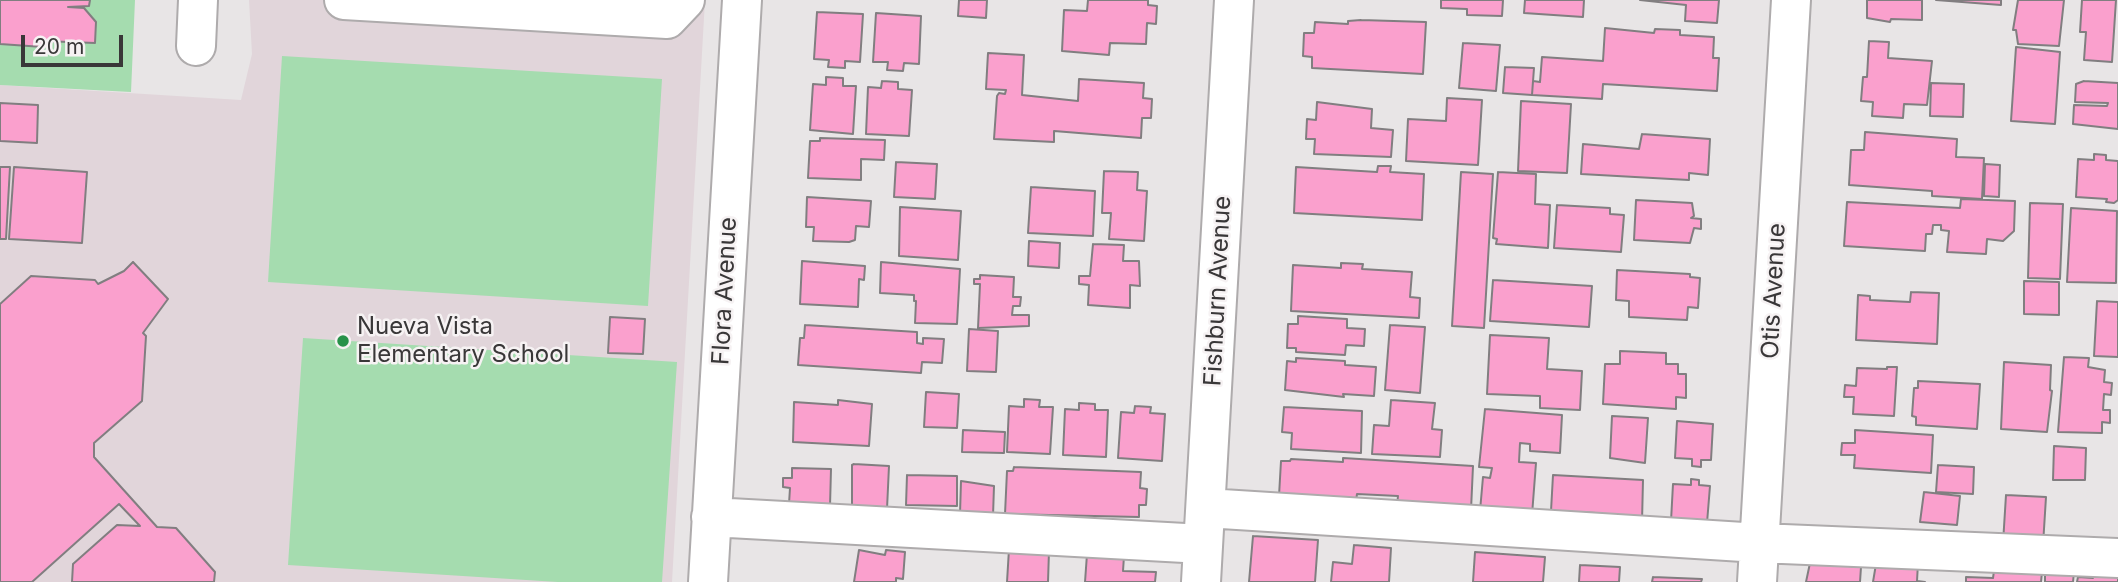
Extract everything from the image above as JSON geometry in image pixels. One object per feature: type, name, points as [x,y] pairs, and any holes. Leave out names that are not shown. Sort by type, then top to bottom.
[{"type":"street","points":[[197,46],[198,0]]},
{"type":"street","points":[[344,0],[667,19],[685,0]]},
{"type":"street","name":"Fishburn Avenue","points":[[1201,582],[1234,0]]},
{"type":"street","name":"Otis Avenue","points":[[1757,582],[1791,0]]},
{"type":"street","name":"Flora Avenue","points":[[708,582],[733,1]]},
{"type":"street","points":[[711,517],[1205,526],[1759,543],[2118,558]]},
{"type":"shaded area","name":"Nueva Vista Elementary School","points":[[249,0],[705,0],[672,582],[0,582],[0,85],[241,100],[252,54]]},
{"type":"green space","points":[[0,0],[135,0],[131,92],[0,85]]},
{"type":"green space","points":[[282,56],[662,79],[648,306],[268,282]]},
{"type":"green space","points":[[303,338],[677,362],[662,582],[558,582],[288,565]]},
{"type":"building","points":[[0,0],[90,0],[89,6],[68,7],[84,8],[96,22],[95,43],[43,41],[43,47],[0,44]]},
{"type":"building","points":[[959,0],[987,0],[986,18],[958,16]]},
{"type":"building","points":[[1088,0],[1148,0],[1148,5],[1157,6],[1156,24],[1147,23],[1146,44],[1110,43],[1109,55],[1062,51],[1064,10],[1087,11]]},
{"type":"building","points":[[1441,0],[1503,0],[1502,16],[1467,15],[1467,9],[1441,8]]},
{"type":"building","points":[[1525,0],[1584,0],[1583,17],[1524,13]]},
{"type":"building","points":[[1640,0],[1719,0],[1717,23],[1685,21],[1686,5]]},
{"type":"building","points":[[1867,0],[1922,0],[1922,20],[1891,19],[1890,22],[1867,18]]},
{"type":"building","points":[[1936,0],[2001,0],[2001,5]]},
{"type":"building","points":[[2018,0],[2064,0],[2059,46],[2018,44],[2016,30],[2013,30]]},
{"type":"building","points":[[2082,0],[2116,0],[2112,62],[2084,60],[2086,32],[2080,32]]},
{"type":"building","points":[[817,12],[863,14],[860,62],[845,61],[845,68],[828,67],[829,60],[814,59]]},
{"type":"building","points":[[876,13],[921,16],[919,64],[904,63],[903,71],[887,70],[888,62],[873,62]]},
{"type":"building","points":[[1348,21],[1426,22],[1423,74],[1312,68],[1312,57],[1303,56],[1304,33],[1314,33],[1315,22],[1348,24]]},
{"type":"building","points":[[1605,28],[1654,33],[1655,29],[1680,30],[1680,35],[1714,37],[1713,58],[1719,58],[1717,91],[1603,84],[1602,99],[1532,95],[1533,81],[1540,82],[1542,57],[1603,61]]},
{"type":"building","points":[[1869,41],[1889,42],[1888,58],[1932,61],[1927,105],[1904,104],[1903,118],[1872,116],[1873,102],[1861,101],[1863,77],[1867,77]]},
{"type":"building","points":[[1463,43],[1500,45],[1496,91],[1459,88]]},
{"type":"building","points":[[2016,47],[2060,52],[2055,124],[2011,121]]},
{"type":"building","points":[[988,53],[1024,55],[1022,95],[1078,101],[1079,79],[1144,83],[1143,98],[1152,99],[1151,118],[1142,118],[1141,138],[1054,131],[1054,142],[994,139],[997,96],[999,93],[1005,94],[1006,90],[986,89]]},
{"type":"building","points":[[1505,67],[1534,68],[1532,95],[1503,93]]},
{"type":"building","points":[[826,77],[843,78],[843,86],[856,86],[853,134],[810,130],[813,84],[826,85]]},
{"type":"building","points":[[882,81],[898,82],[898,89],[912,90],[909,136],[866,134],[868,87],[881,88]]},
{"type":"building","points":[[2084,81],[2118,83],[2118,129],[2073,124],[2074,105],[2107,106],[2108,103],[2075,102],[2076,84]]},
{"type":"building","points":[[1931,83],[1964,84],[1963,117],[1930,116]]},
{"type":"building","points":[[1447,98],[1482,100],[1478,165],[1406,161],[1408,119],[1446,121]]},
{"type":"building","points":[[1521,101],[1571,104],[1567,173],[1518,171]]},
{"type":"building","points":[[1317,102],[1372,109],[1371,128],[1393,130],[1391,157],[1314,154],[1315,139],[1306,139],[1307,119],[1316,120]]},
{"type":"building","points":[[0,103],[38,105],[37,143],[0,141]]},
{"type":"building","points":[[1865,132],[1957,139],[1956,157],[1984,158],[1982,199],[1932,196],[1932,191],[1849,185],[1851,150],[1864,150]]},
{"type":"building","points":[[1642,134],[1710,139],[1708,175],[1689,173],[1689,180],[1581,174],[1583,144],[1639,149]]},
{"type":"building","points":[[820,138],[885,140],[884,160],[861,159],[861,180],[808,178],[810,141],[820,141]]},
{"type":"building","points":[[2094,154],[2106,155],[2106,160],[2118,161],[2118,200],[2114,203],[2106,202],[2107,199],[2076,197],[2078,159],[2094,160]]},
{"type":"building","points":[[896,162],[937,164],[935,199],[894,197]]},
{"type":"building","points":[[1985,164],[2000,165],[1999,197],[1984,196]]},
{"type":"building","points":[[1378,166],[1391,166],[1390,172],[1424,174],[1422,220],[1294,213],[1296,167],[1377,172]]},
{"type":"building","points":[[0,167],[10,167],[6,239],[0,239]]},
{"type":"building","points":[[14,167],[87,172],[82,243],[9,239]]},
{"type":"building","points":[[1104,171],[1138,172],[1137,190],[1147,191],[1144,241],[1109,239],[1111,213],[1102,213]]},
{"type":"building","points":[[1461,172],[1493,174],[1484,328],[1452,326]]},
{"type":"building","points":[[1498,172],[1536,174],[1535,204],[1550,205],[1548,248],[1496,244],[1497,239],[1493,238]]},
{"type":"building","points":[[1031,187],[1095,191],[1093,236],[1028,233]]},
{"type":"building","points":[[807,197],[871,201],[869,227],[856,226],[855,240],[849,242],[813,241],[814,227],[806,227]]},
{"type":"building","points":[[1961,199],[2015,201],[2014,231],[2003,241],[1987,239],[1986,254],[1947,252],[1949,231],[1941,230],[1941,225],[1933,225],[1932,234],[1926,234],[1925,251],[1844,246],[1847,202],[1960,208]]},
{"type":"building","points":[[1636,200],[1692,203],[1694,216],[1691,218],[1701,219],[1701,229],[1694,228],[1690,243],[1634,240]]},
{"type":"building","points":[[2030,203],[2063,204],[2060,279],[2028,278]]},
{"type":"building","points":[[1557,205],[1610,208],[1610,214],[1624,215],[1621,252],[1554,248]]},
{"type":"building","points":[[900,207],[961,211],[958,260],[899,256]]},
{"type":"building","points":[[2071,208],[2117,211],[2116,283],[2067,282]]},
{"type":"building","points":[[1029,241],[1060,243],[1059,268],[1028,266]]},
{"type":"building","points":[[1093,244],[1124,245],[1123,261],[1139,261],[1140,286],[1130,285],[1130,308],[1088,305],[1089,285],[1079,284],[1079,276],[1090,276]]},
{"type":"building","points":[[802,261],[865,266],[864,280],[859,279],[858,307],[800,304]]},
{"type":"building","points":[[133,262],[168,299],[143,333],[146,336],[142,401],[94,443],[94,457],[157,527],[176,528],[215,572],[214,582],[72,582],[73,564],[117,525],[140,526],[119,504],[32,582],[0,582],[0,304],[31,276],[95,280],[98,284],[124,271]]},
{"type":"building","points":[[881,262],[960,269],[957,324],[915,323],[914,295],[880,293]]},
{"type":"building","points":[[1341,263],[1363,264],[1362,269],[1412,272],[1410,297],[1420,298],[1419,318],[1291,311],[1293,265],[1341,268]]},
{"type":"building","points":[[1617,270],[1690,274],[1690,277],[1700,278],[1698,308],[1688,307],[1687,320],[1629,317],[1629,301],[1616,300]]},
{"type":"building","points":[[980,275],[1014,277],[1013,297],[1021,297],[1020,306],[1013,306],[1012,315],[1029,315],[1029,326],[978,328],[980,284],[974,284],[974,279],[980,279]]},
{"type":"building","points":[[1493,280],[1592,286],[1589,327],[1490,321]]},
{"type":"building","points":[[2024,281],[2059,282],[2059,315],[2024,314]]},
{"type":"building","points":[[1911,292],[1939,293],[1937,344],[1856,340],[1858,295],[1870,296],[1870,300],[1910,302]]},
{"type":"building","points":[[2097,301],[2118,302],[2118,357],[2094,356]]},
{"type":"building","points":[[1298,316],[1347,319],[1347,328],[1365,329],[1364,346],[1346,345],[1345,355],[1296,352],[1296,348],[1287,348],[1288,324],[1298,324]]},
{"type":"building","points":[[610,317],[645,319],[643,354],[608,353]]},
{"type":"building","points":[[805,325],[917,332],[917,343],[923,344],[923,338],[944,339],[942,363],[922,362],[921,373],[798,365],[800,338],[804,338]]},
{"type":"building","points":[[1390,325],[1425,327],[1420,393],[1385,390]]},
{"type":"building","points":[[969,329],[998,331],[996,372],[967,371]]},
{"type":"building","points":[[1490,335],[1549,338],[1547,369],[1582,371],[1580,410],[1540,408],[1540,396],[1487,394]]},
{"type":"building","points":[[1620,351],[1666,353],[1666,364],[1678,364],[1678,374],[1686,374],[1686,398],[1676,397],[1676,409],[1603,404],[1605,364],[1620,364]]},
{"type":"building","points":[[2064,357],[2089,358],[2088,367],[2105,370],[2104,382],[2112,383],[2111,395],[2104,394],[2103,410],[2110,410],[2110,423],[2102,422],[2102,433],[2058,432]]},
{"type":"building","points":[[1296,358],[1345,361],[1345,365],[1376,367],[1374,396],[1343,394],[1344,397],[1285,390],[1287,361],[1296,362]]},
{"type":"building","points":[[2004,362],[2051,365],[2052,391],[2047,432],[2001,429]]},
{"type":"building","points":[[1897,367],[1894,416],[1853,414],[1854,397],[1844,397],[1845,385],[1856,386],[1857,368]]},
{"type":"building","points":[[1918,381],[1980,384],[1977,429],[1916,425],[1916,417],[1912,416],[1914,388],[1918,388]]},
{"type":"building","points":[[926,392],[959,394],[957,428],[924,427]]},
{"type":"building","points":[[1024,399],[1040,400],[1039,407],[1053,407],[1050,454],[1007,452],[1009,406],[1024,407]]},
{"type":"building","points":[[838,400],[872,404],[869,446],[793,442],[794,402],[838,405]]},
{"type":"building","points":[[1391,400],[1435,403],[1432,429],[1442,430],[1440,457],[1372,454],[1374,425],[1389,426]]},
{"type":"building","points":[[1079,403],[1095,404],[1095,410],[1108,410],[1106,457],[1063,455],[1065,409],[1079,410]]},
{"type":"building","points":[[1135,406],[1151,407],[1150,413],[1165,414],[1162,461],[1118,458],[1121,412],[1134,413]]},
{"type":"building","points":[[1284,407],[1362,411],[1361,453],[1291,449],[1292,433],[1282,432]]},
{"type":"building","points":[[1485,409],[1562,415],[1560,453],[1530,451],[1530,444],[1520,443],[1519,462],[1536,463],[1532,515],[1480,511],[1483,477],[1490,478],[1492,468],[1479,467]]},
{"type":"building","points":[[1612,416],[1648,418],[1645,463],[1610,458]]},
{"type":"building","points":[[1677,421],[1713,424],[1711,460],[1701,460],[1701,467],[1692,466],[1692,459],[1675,458]]},
{"type":"building","points":[[963,430],[1005,432],[1004,453],[962,452]]},
{"type":"building","points":[[1855,430],[1933,435],[1931,473],[1854,468],[1855,455],[1841,455],[1842,443],[1855,443]]},
{"type":"building","points":[[2054,446],[2086,448],[2085,480],[2053,480]]},
{"type":"building","points":[[1343,458],[1473,466],[1471,510],[1397,505],[1398,496],[1357,494],[1356,501],[1279,496],[1281,461],[1291,459],[1343,462]]},
{"type":"building","points":[[854,464],[889,466],[887,509],[852,507]]},
{"type":"building","points":[[1938,465],[1974,467],[1973,494],[1936,492]]},
{"type":"building","points":[[1014,467],[1141,472],[1140,488],[1147,489],[1146,505],[1139,505],[1139,517],[1005,514],[1007,471],[1013,471]]},
{"type":"building","points":[[792,468],[831,469],[830,506],[789,504],[790,488],[783,487],[783,478],[792,478]]},
{"type":"building","points":[[907,475],[957,476],[957,506],[906,505]]},
{"type":"building","points":[[1553,475],[1643,480],[1642,522],[1596,518],[1596,513],[1551,511]]},
{"type":"building","points":[[1691,479],[1699,480],[1699,485],[1710,486],[1707,523],[1671,521],[1673,484],[1691,485]]},
{"type":"building","points":[[961,481],[994,486],[993,516],[960,514]]},
{"type":"building","points":[[1924,492],[1960,496],[1957,525],[1920,522]]},
{"type":"building","points":[[2006,495],[2046,497],[2043,545],[2003,543]]},
{"type":"building","points":[[1253,536],[1318,540],[1315,582],[1249,582]]},
{"type":"building","points":[[1354,545],[1391,548],[1389,582],[1331,582],[1333,562],[1352,564]]},
{"type":"building","points":[[1009,549],[1049,551],[1048,582],[1007,582]]},
{"type":"building","points":[[859,550],[885,555],[886,550],[905,552],[903,579],[896,578],[896,582],[854,582]]},
{"type":"building","points":[[1475,552],[1545,557],[1543,582],[1473,582]]},
{"type":"building","points":[[1087,554],[1124,556],[1123,571],[1156,572],[1155,582],[1085,582]]},
{"type":"building","points":[[1810,563],[1861,567],[1860,582],[1806,582]]},
{"type":"building","points":[[1918,563],[1917,581],[1925,582],[1873,582],[1876,564]]},
{"type":"building","points":[[1580,565],[1620,567],[1619,582],[1579,582]]},
{"type":"building","points":[[1994,571],[2042,572],[2041,582],[1966,582],[1966,577],[1993,578]]},
{"type":"building","points":[[2045,571],[2074,572],[2073,582],[2045,582]]},
{"type":"building","points":[[2093,573],[2118,574],[2118,582],[2077,582],[2078,577],[2093,578]]},
{"type":"building","points":[[1653,577],[1702,579],[1701,582],[1652,582]]},
{"type":"place","name":"Nueva Vista Elementary School","points":[[343,341]]}]
